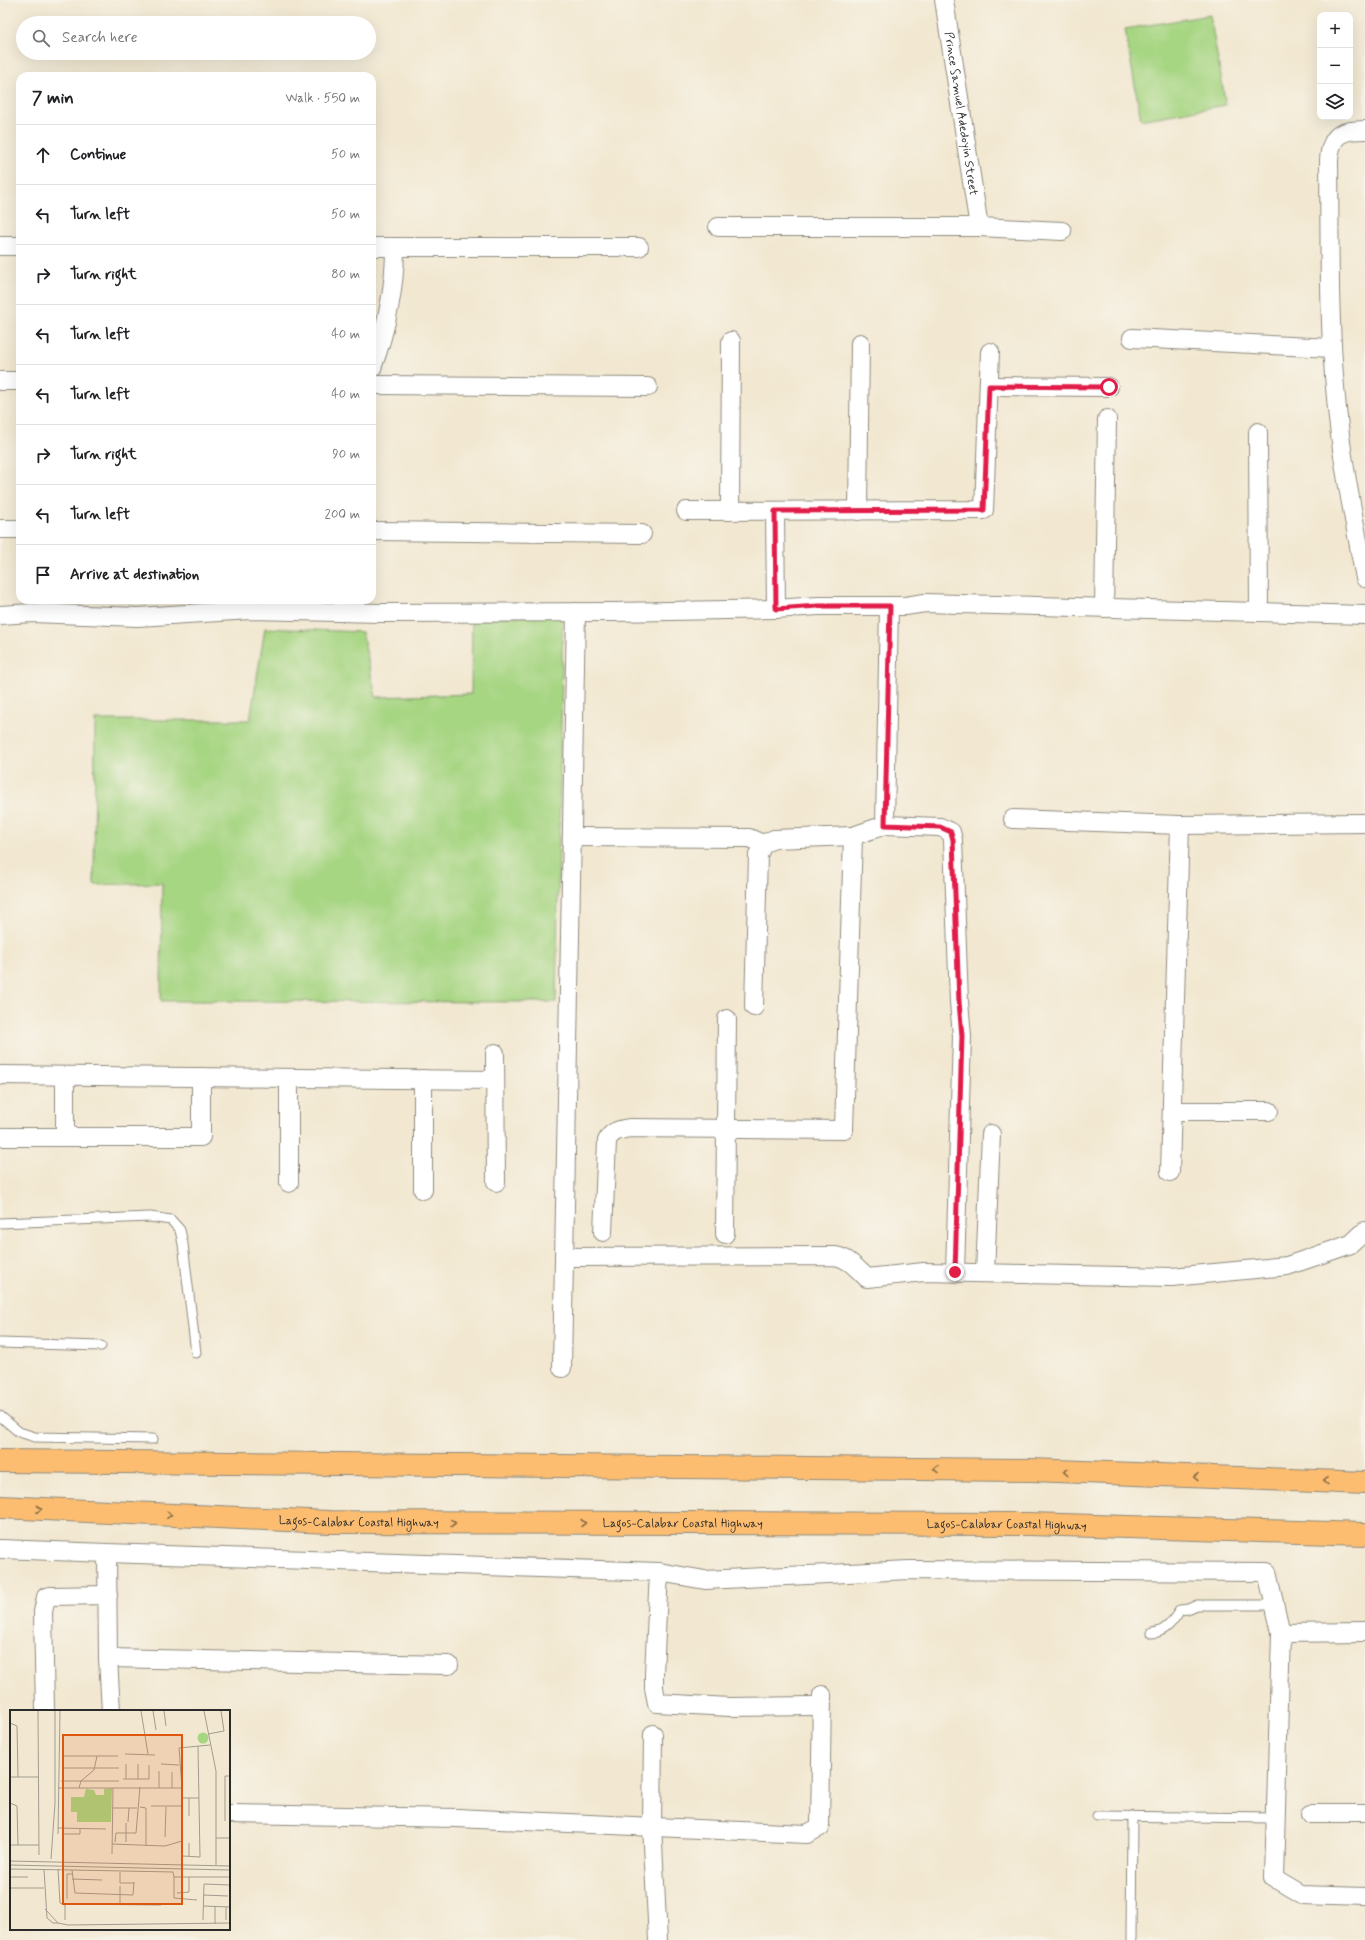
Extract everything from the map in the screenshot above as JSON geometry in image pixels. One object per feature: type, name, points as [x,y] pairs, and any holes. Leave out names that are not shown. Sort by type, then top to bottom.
[{"type":"highway","points":[[0,1461],[1031,1470],[1365,1483]]},
{"type":"highway","name":"Lagos-Calabar Coastal Highway","points":[[0,1507],[329,1522],[1029,1524],[1365,1534]]},
{"type":"street","name":"Prince Samuel Adedoyin Street","points":[[944,0],[979,227]]},
{"type":"street","points":[[1365,130],[1348,130],[1336,137],[1330,148],[1332,348],[1343,460],[1358,502],[1365,578]]},
{"type":"street","points":[[718,227],[979,227],[1062,231]]},
{"type":"street","points":[[0,246],[16,246]]},
{"type":"street","points":[[376,247],[638,247]]},
{"type":"street","points":[[376,354],[386,320],[395,272],[395,247]]},
{"type":"street","points":[[1132,338],[1332,348]]},
{"type":"street","points":[[730,511],[731,341]]},
{"type":"street","points":[[858,510],[860,342]]},
{"type":"street","points":[[686,511],[984,510],[990,352]]},
{"type":"street","points":[[0,381],[16,381]]},
{"type":"street","points":[[376,385],[648,387]]},
{"type":"street","points":[[989,386],[1109,387]]},
{"type":"street","points":[[1104,608],[1107,419]]},
{"type":"street","points":[[1258,432],[1258,612]]},
{"type":"street","points":[[775,511],[776,609]]},
{"type":"street","points":[[0,529],[16,529]]},
{"type":"street","points":[[376,531],[642,534]]},
{"type":"street","points":[[0,615],[32,614],[138,617],[191,607],[381,614],[776,609],[818,606],[890,606],[925,603],[1365,615]]},
{"type":"street","points":[[885,825],[890,606]]},
{"type":"street","points":[[562,1368],[576,612]]},
{"type":"street","points":[[1013,819],[1180,825],[1365,823]]},
{"type":"street","points":[[754,1007],[758,855],[763,844],[774,839],[854,836],[885,825],[940,827],[951,832],[953,840],[959,1002],[962,1036],[955,1272]]},
{"type":"street","points":[[1170,1172],[1180,825]]},
{"type":"street","points":[[602,1232],[607,1141],[609,1135],[616,1130],[629,1128],[725,1128],[844,1130],[854,836]]},
{"type":"street","points":[[572,837],[749,838],[763,844]]},
{"type":"street","points":[[725,1234],[727,1019]]},
{"type":"street","points":[[495,1053],[496,1182]]},
{"type":"street","points":[[0,1075],[495,1080]]},
{"type":"street","points":[[65,1076],[65,1137]]},
{"type":"street","points":[[0,1137],[201,1137],[201,1077]]},
{"type":"street","points":[[289,1078],[289,1182]]},
{"type":"street","points":[[423,1079],[423,1190]]},
{"type":"street","points":[[1172,1110],[1269,1111]]},
{"type":"street","points":[[985,1273],[990,1134]]},
{"type":"street","points":[[564,1257],[835,1256],[842,1257],[847,1260],[867,1278],[924,1272],[1172,1276],[1287,1266],[1351,1244],[1365,1231]]},
{"type":"street","points":[[0,1549],[659,1572],[705,1580],[909,1570],[1268,1572],[1281,1633],[1274,1878],[1301,1894],[1365,1896]]},
{"type":"street","points":[[107,1553],[108,1658],[111,1710]]},
{"type":"street","points":[[230,1814],[457,1818],[807,1834],[820,1827],[817,1700],[729,1707],[657,1703],[654,1688],[654,1673],[659,1572]]},
{"type":"street","points":[[45,1710],[43,1612],[46,1598],[50,1596],[108,1595]]},
{"type":"street","points":[[1281,1633],[1365,1632]]},
{"type":"street","points":[[108,1658],[449,1665]]},
{"type":"street","points":[[653,1734],[652,1826],[658,1940]]},
{"type":"street","points":[[1311,1814],[1365,1814]]},
{"type":"lane","points":[[0,1223],[150,1217],[171,1220],[180,1230],[183,1244],[196,1353]]},
{"type":"lane","points":[[0,1343],[101,1346]]},
{"type":"lane","points":[[0,1416],[19,1432],[35,1437],[152,1439]]},
{"type":"lane","points":[[1152,1633],[1159,1632],[1164,1629],[1173,1621],[1180,1610],[1188,1609],[1197,1605],[1275,1605]]},
{"type":"lane","points":[[1097,1816],[1276,1818]]},
{"type":"lane","points":[[1131,1940],[1132,1817]]},
{"type":"green space","points":[[1210,15],[1226,105],[1141,120],[1125,29]]},
{"type":"green space","points":[[563,613],[556,1002],[161,1001],[162,883],[94,885],[95,720],[250,720],[265,628],[362,632],[376,697],[471,694],[472,619]]},
{"type":"route","points":[[955,1272],[962,1036],[959,1002],[953,840],[951,832],[940,827],[885,825],[890,606],[818,606],[776,609],[775,511],[984,510],[989,386],[1109,387]]}]
